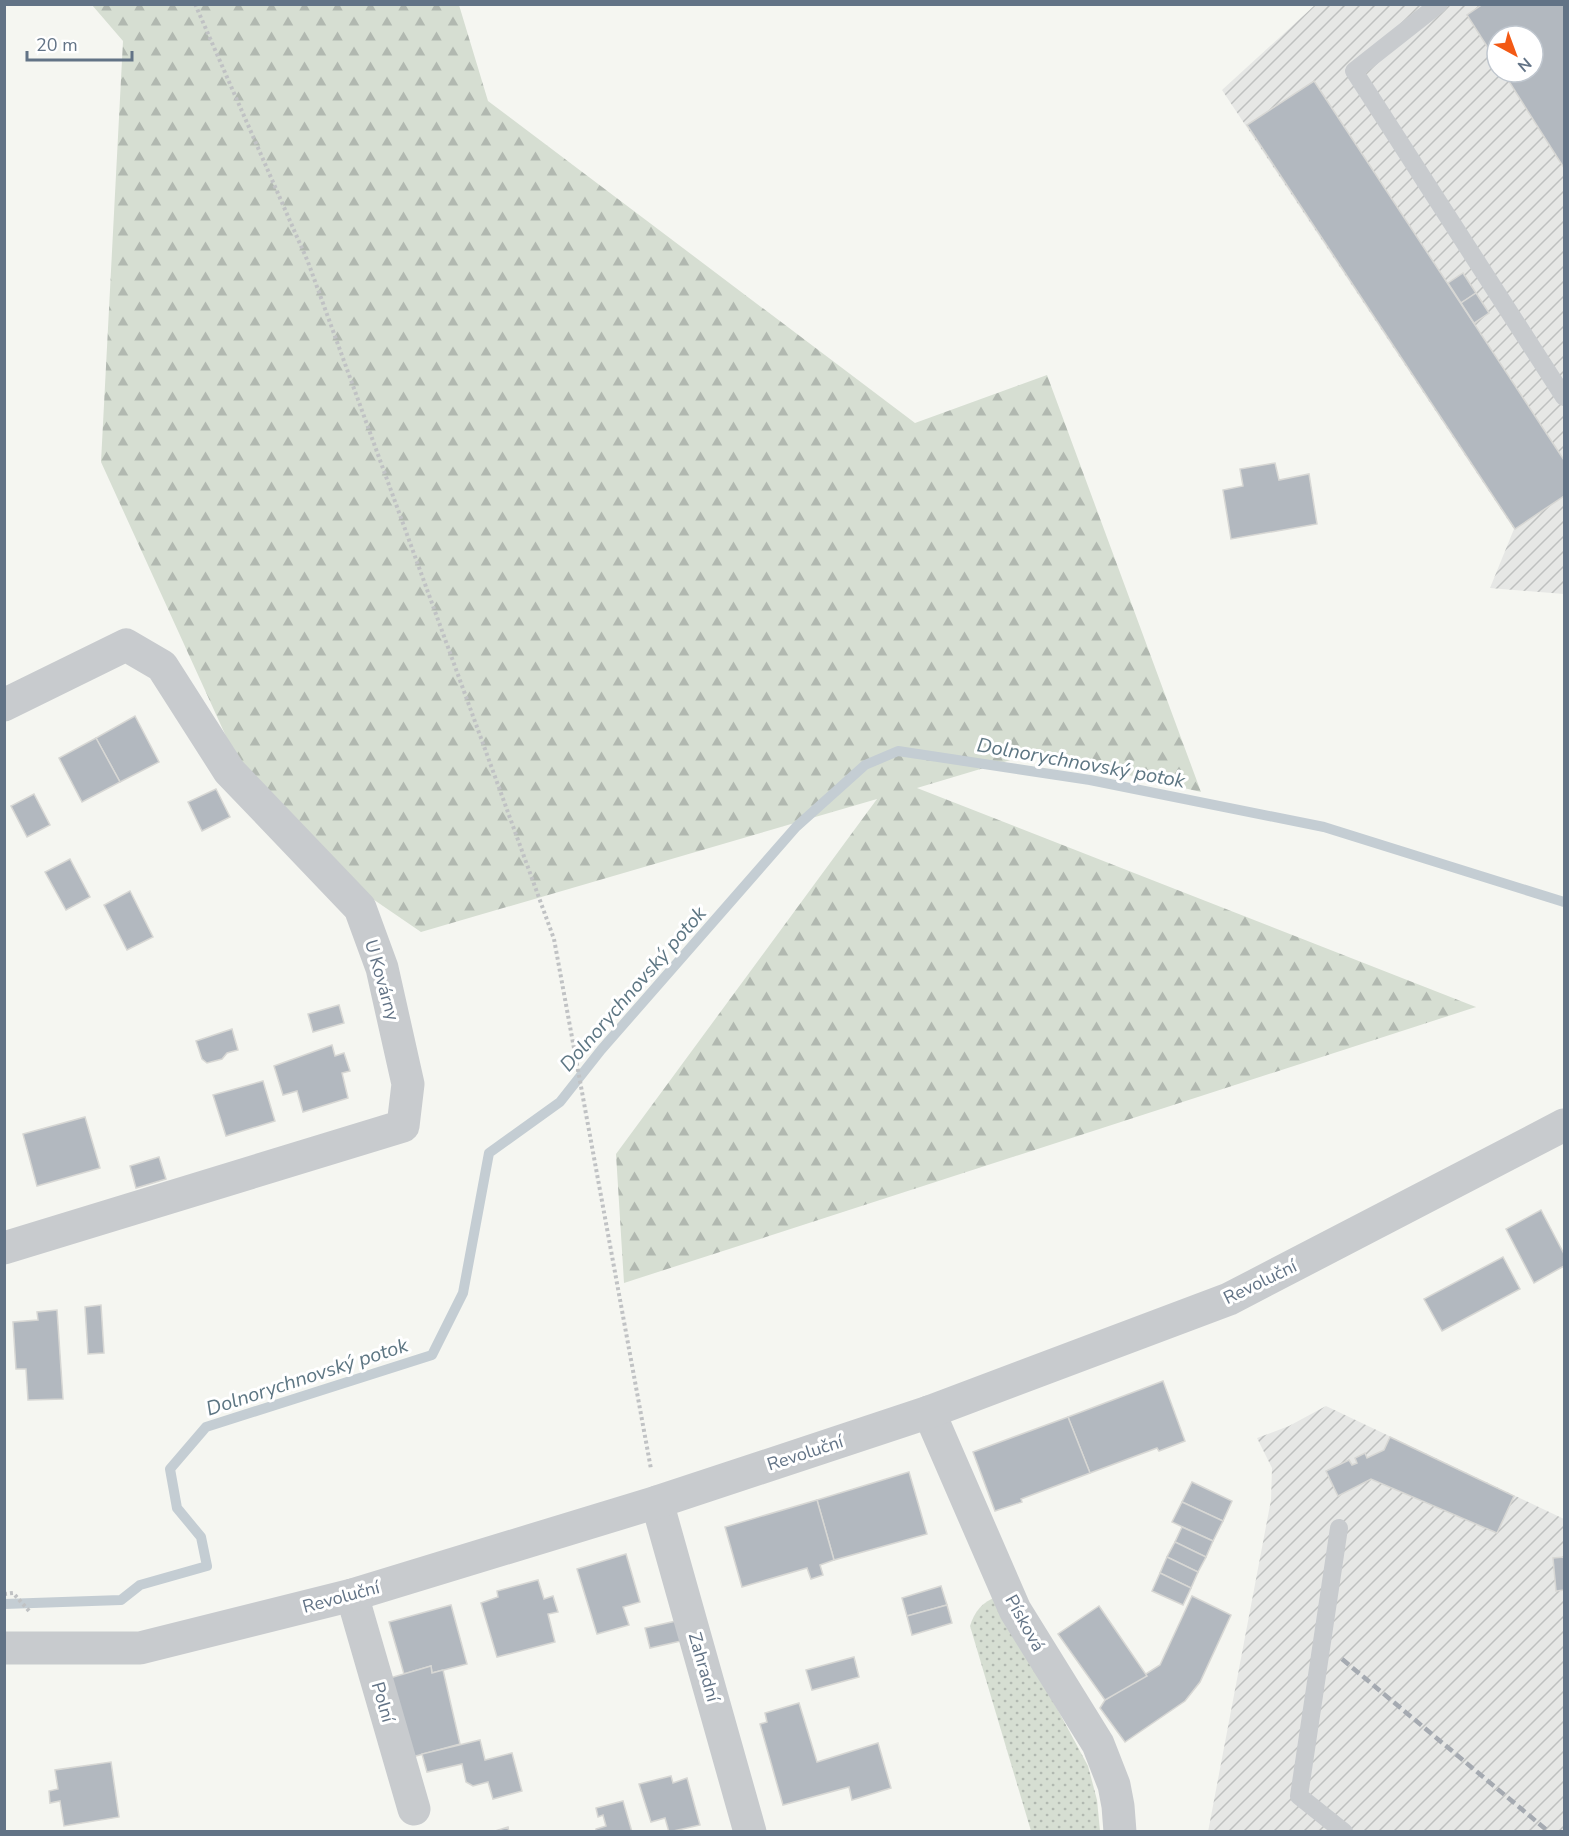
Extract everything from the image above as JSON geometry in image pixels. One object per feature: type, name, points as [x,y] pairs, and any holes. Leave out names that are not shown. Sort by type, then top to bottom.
[{"type":"street","name":"U Kovárny","points":[[4,705],[126,645],[162,666],[230,771],[360,908],[382,968],[408,1084],[403,1126],[4,1248]]},
{"type":"street","name":"Revoluční","points":[[5,1648],[140,1648],[352,1595],[657,1502],[929,1412],[1229,1299],[1564,1125]]},
{"type":"street","name":"Písková","points":[[929,1412],[1016,1610],[1098,1744],[1114,1785],[1120,1832]]},
{"type":"street","name":"Zahradní","points":[[657,1502],[750,1832]]},
{"type":"street","name":"Polní","points":[[352,1595],[414,1809]]},
{"type":"lane","points":[[1439,4],[1354,71],[1564,397]]},
{"type":"lane","points":[[1340,1528],[1299,1796],[1344,1832]]},
{"type":"path","points":[[195,4],[308,262],[554,939],[657,1502]]},
{"type":"path","points":[[4,1594],[13,1593],[28,1611]]},
{"type":"shaded area","points":[[1315,5],[1564,5],[1564,594],[1490,588],[1514,529],[1222,90]]},
{"type":"shaded area","points":[[1326,1406],[1564,1519],[1564,1831],[1208,1832],[1271,1500],[1272,1468],[1257,1438],[1289,1426]]},
{"type":"green space","points":[[92,5],[459,5],[488,101],[915,423],[1047,375],[1201,792],[1034,753],[917,788],[1476,1007],[624,1283],[616,1154],[877,799],[421,932],[364,893],[240,767],[101,462],[123,41]]},
{"type":"green space","points":[[997,1597],[1088,1766],[1097,1800],[1100,1831],[1031,1831],[970,1626],[980,1608],[987,1601]]},
{"type":"building","points":[[1483,4],[1564,4],[1564,168],[1511,84],[1545,84],[1545,24],[1485,24],[1485,43],[1467,15]]},
{"type":"building","points":[[1314,81],[1564,460],[1564,496],[1515,529],[1247,125]]},
{"type":"building","points":[[1463,273],[1476,293],[1461,303],[1448,283]]},
{"type":"building","points":[[1476,293],[1489,313],[1474,323],[1461,303]]},
{"type":"building","points":[[1275,463],[1279,480],[1309,474],[1317,524],[1231,539],[1223,490],[1243,486],[1240,469]]},
{"type":"building","points":[[135,716],[159,762],[120,782],[96,738]]},
{"type":"building","points":[[96,738],[120,782],[82,802],[59,758]]},
{"type":"building","points":[[216,789],[230,817],[202,831],[188,802]]},
{"type":"building","points":[[34,794],[50,825],[27,837],[11,806]]},
{"type":"building","points":[[70,859],[90,897],[66,910],[45,872]]},
{"type":"building","points":[[130,891],[153,937],[127,950],[104,905]]},
{"type":"building","points":[[339,1005],[344,1023],[313,1032],[308,1014]]},
{"type":"building","points":[[232,1029],[238,1050],[227,1053],[222,1059],[207,1063],[202,1059],[196,1041]]},
{"type":"building","points":[[332,1045],[335,1056],[344,1053],[350,1071],[342,1073],[348,1098],[303,1112],[297,1091],[283,1095],[274,1066]]},
{"type":"building","points":[[263,1081],[275,1121],[226,1136],[213,1095]]},
{"type":"building","points":[[85,1117],[100,1168],[37,1186],[23,1134]]},
{"type":"building","points":[[159,1157],[166,1179],[136,1188],[130,1166]]},
{"type":"building","points":[[1541,1210],[1564,1254],[1564,1266],[1534,1283],[1506,1229]]},
{"type":"building","points":[[1503,1257],[1520,1289],[1442,1331],[1424,1299]]},
{"type":"building","points":[[101,1305],[104,1353],[88,1354],[85,1307]]},
{"type":"building","points":[[57,1310],[63,1399],[28,1400],[26,1369],[16,1369],[13,1322],[38,1320],[37,1312]]},
{"type":"building","points":[[1163,1381],[1185,1441],[1159,1451],[1157,1448],[1090,1473],[1068,1417]]},
{"type":"building","points":[[1068,1417],[1090,1473],[995,1511],[973,1452]]},
{"type":"building","points":[[1390,1437],[1514,1496],[1497,1533],[1371,1479],[1338,1496],[1326,1471],[1349,1460],[1352,1465],[1357,1463],[1355,1458],[1365,1453],[1367,1458],[1384,1450]]},
{"type":"building","points":[[909,1472],[927,1534],[834,1560],[817,1500]]},
{"type":"building","points":[[1192,1482],[1232,1501],[1223,1521],[1182,1502]]},
{"type":"building","points":[[817,1500],[834,1560],[820,1565],[823,1575],[811,1579],[807,1568],[742,1587],[725,1527]]},
{"type":"building","points":[[1182,1502],[1223,1521],[1213,1541],[1172,1522]]},
{"type":"building","points":[[1182,1527],[1213,1541],[1206,1557],[1175,1542]]},
{"type":"building","points":[[1175,1542],[1206,1557],[1198,1572],[1167,1557]]},
{"type":"building","points":[[626,1554],[640,1602],[623,1607],[629,1625],[597,1634],[577,1569]]},
{"type":"building","points":[[1167,1557],[1198,1572],[1191,1588],[1160,1573]]},
{"type":"building","points":[[1564,1557],[1564,1590],[1556,1591],[1553,1558]]},
{"type":"building","points":[[1160,1573],[1191,1588],[1183,1605],[1152,1591]]},
{"type":"building","points":[[538,1580],[544,1599],[553,1596],[558,1612],[548,1614],[555,1642],[497,1657],[481,1603],[498,1597],[497,1591]]},
{"type":"building","points":[[941,1586],[947,1605],[907,1616],[902,1598]]},
{"type":"building","points":[[1192,1596],[1231,1615],[1200,1682],[1185,1701],[1125,1742],[1100,1708],[1105,1700],[1160,1665]]},
{"type":"building","points":[[451,1605],[467,1664],[432,1673],[431,1666],[404,1674],[389,1622]]},
{"type":"building","points":[[947,1605],[952,1623],[912,1635],[907,1616]]},
{"type":"building","points":[[1099,1606],[1147,1676],[1105,1700],[1058,1634]]},
{"type":"building","points":[[676,1621],[681,1641],[650,1648],[645,1628]]},
{"type":"building","points":[[854,1657],[859,1677],[812,1690],[806,1670]]},
{"type":"building","points":[[431,1666],[432,1673],[443,1670],[460,1744],[412,1757],[390,1678]]},
{"type":"building","points":[[799,1703],[817,1762],[878,1743],[891,1788],[852,1800],[849,1787],[783,1805],[760,1724],[767,1722],[765,1713]]},
{"type":"building","points":[[480,1740],[485,1760],[512,1753],[522,1791],[493,1799],[488,1782],[473,1786],[466,1782],[462,1764],[427,1772],[422,1754]]},
{"type":"building","points":[[111,1762],[119,1817],[64,1826],[60,1801],[50,1803],[49,1791],[58,1789],[55,1770]]},
{"type":"building","points":[[671,1776],[673,1783],[687,1778],[700,1825],[669,1832],[665,1818],[651,1822],[639,1784]]},
{"type":"building","points":[[623,1801],[632,1832],[596,1832],[596,1829],[606,1826],[603,1815],[598,1817],[596,1808]]},
{"type":"building","points":[[508,1827],[509,1832],[492,1832]]},
{"type":"waterway","name":"Dolnorychnovský potok","points":[[4,1604],[121,1600],[140,1585],[207,1566],[201,1537],[177,1508],[170,1469],[206,1427],[432,1355],[463,1293],[489,1153],[560,1102],[601,1050],[796,827],[865,765],[898,751],[1090,780],[1324,827],[1564,902]]},
{"type":"railway","points":[[1342,1659],[1549,1832]]}]
